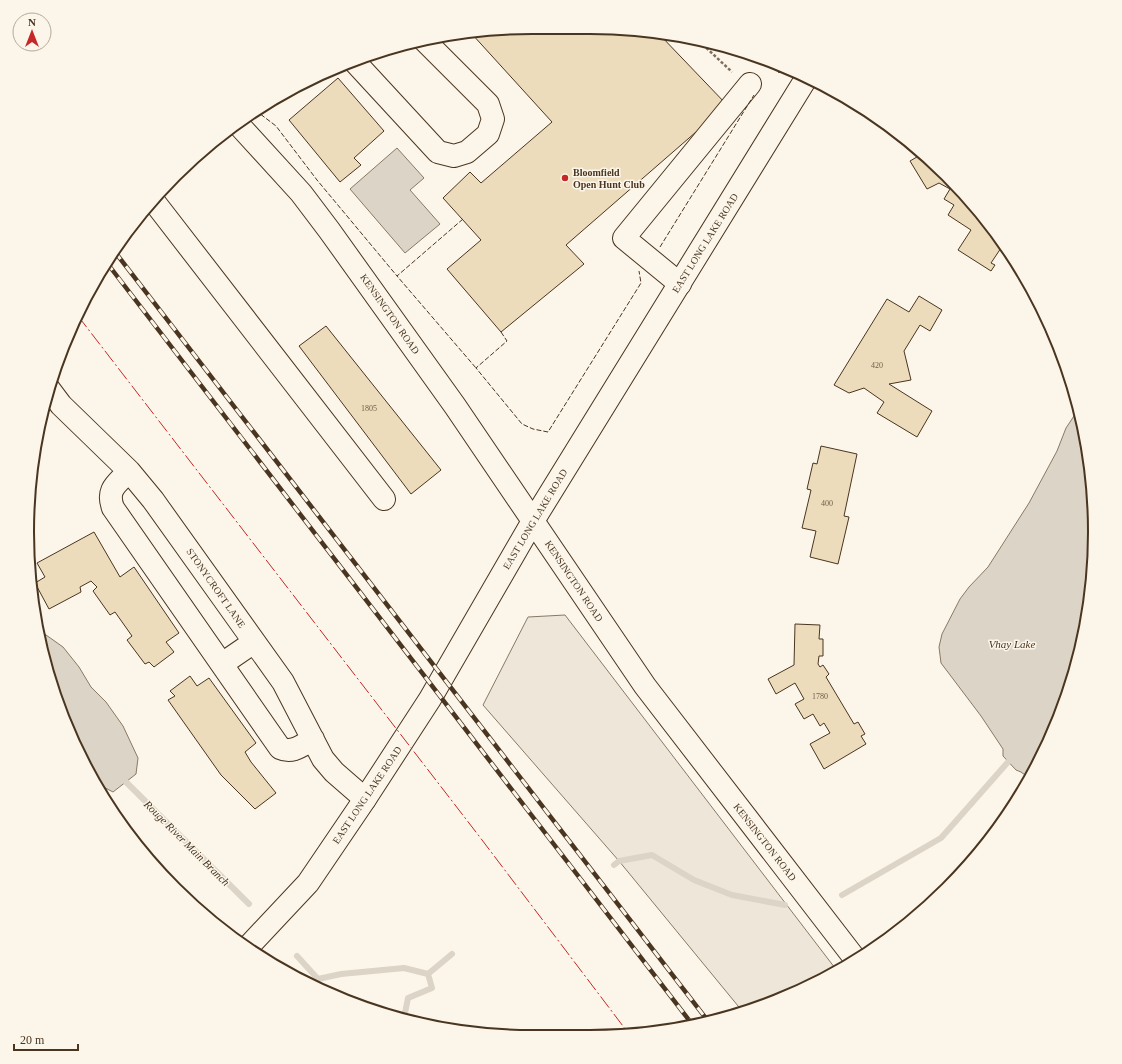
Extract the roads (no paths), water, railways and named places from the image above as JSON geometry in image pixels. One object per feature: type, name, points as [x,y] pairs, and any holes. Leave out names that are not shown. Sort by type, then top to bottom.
[{"type":"street","points":[[358,65],[438,152],[454,156],[467,152],[488,134],[493,119],[488,104],[429,45]]},
{"type":"street","name":"EAST LONG LAKE ROAD","points":[[251,943],[308,883],[366,799],[430,699],[533,521],[804,82]]},
{"type":"street","points":[[680,284],[624,238],[750,84]]},
{"type":"street","name":"KENSINGTON ROAD","points":[[242,128],[301,193],[329,230],[410,341],[533,521],[574,584],[645,686],[852,955]]},
{"type":"street","points":[[157,205],[384,499]]},
{"type":"street","name":"STONYCROFT LANE","points":[[53,395],[61,405],[129,471],[153,500],[283,682],[323,759],[334,772],[366,799]]},
{"type":"street","points":[[129,471],[110,492],[109,498],[113,508],[280,748],[286,751],[295,750],[313,739]]},
{"type":"street","points":[[222,664],[254,642]]},
{"type":"water","points":[[397,148],[424,178],[410,190],[440,224],[405,253],[350,189]]},
{"type":"water","name":"Vhay Lake","points":[[1074,416],[1084,467],[1087,499],[1087,565],[1084,597],[1071,661],[1062,692],[1037,752],[1025,775],[1016,770],[1003,756],[1003,749],[981,716],[941,663],[939,647],[942,634],[960,599],[988,567],[1029,503],[1057,451],[1066,428]]},
{"type":"water","points":[[45,634],[63,647],[79,667],[91,687],[106,702],[123,726],[138,758],[136,774],[113,792],[105,788],[101,781],[85,752],[72,723],[60,692]]},
{"type":"waterway","points":[[842,895],[941,838],[1008,762]]},
{"type":"waterway","name":"Rouge River Main Branch","points":[[126,782],[249,904]]},
{"type":"waterway","points":[[614,865],[619,861],[652,855],[694,880],[732,895],[785,905]]},
{"type":"waterway","points":[[428,974],[452,954]]},
{"type":"waterway","name":"Rouge River Main Branch","points":[[297,956],[318,979],[341,974],[404,968],[428,974],[432,988],[408,998],[405,1013]]},
{"type":"railway","points":[[118,255],[704,1016]]},
{"type":"railway","points":[[110,267],[689,1020]]},
{"type":"place","name":"Bloomfield Open Hunt Club","points":[[565,178]]}]
